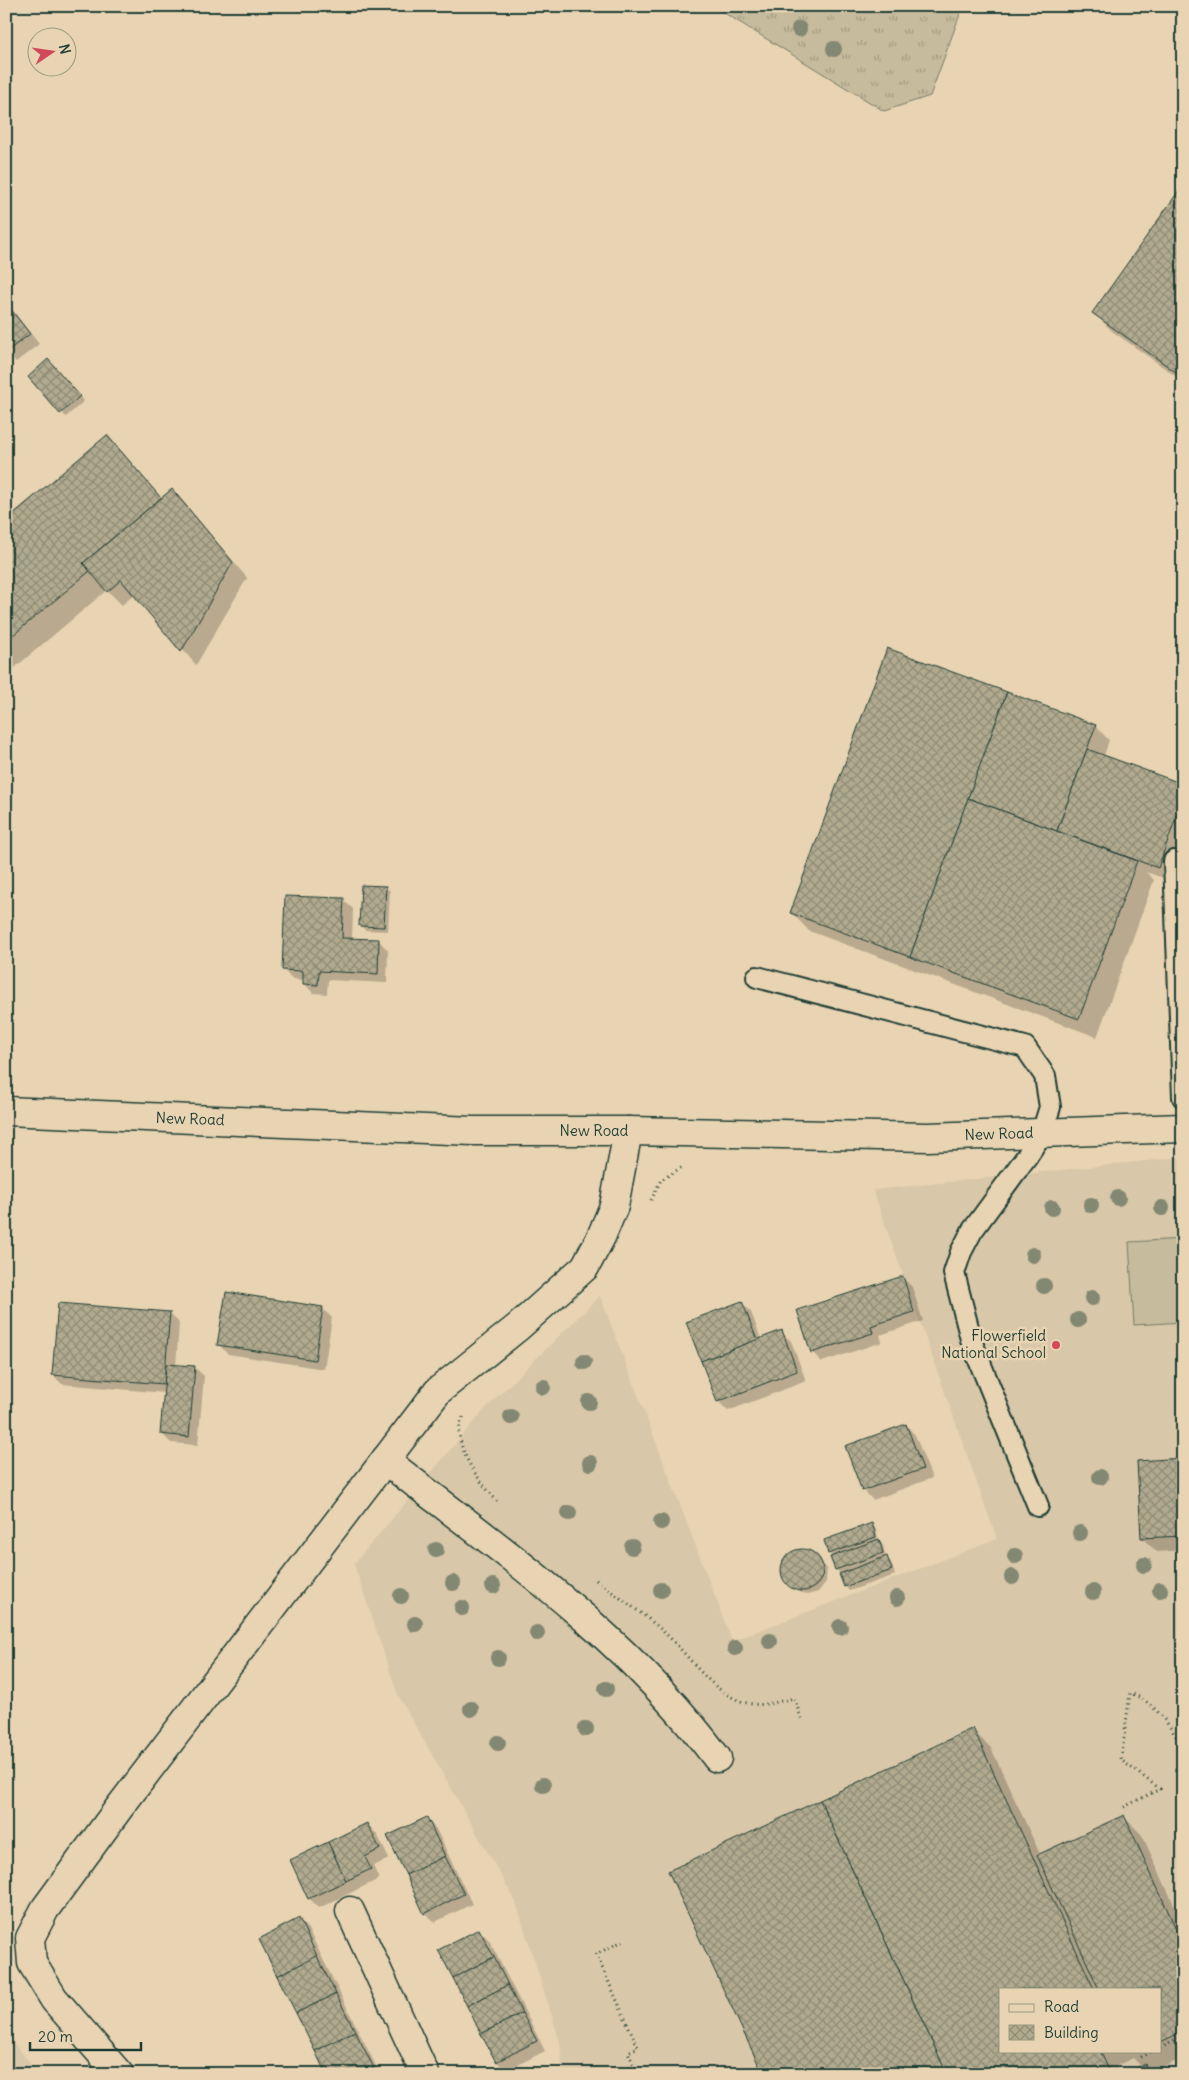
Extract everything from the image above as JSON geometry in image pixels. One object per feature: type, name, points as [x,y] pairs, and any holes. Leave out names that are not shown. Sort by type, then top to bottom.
[{"type":"street","name":"New Road","points":[[6,1111],[472,1131],[628,1131],[928,1137],[1183,1128]]},
{"type":"street","points":[[118,2074],[54,1999],[32,1963],[30,1938],[45,1909],[113,1816],[438,1391],[518,1327],[585,1267],[601,1237],[614,1206],[628,1131]]},
{"type":"street","points":[[385,1460],[556,1593],[631,1659],[663,1692],[717,1758]]},
{"type":"street","points":[[350,1911],[425,2074]]},
{"type":"lane","points":[[1174,862],[1183,1097]]},
{"type":"lane","points":[[758,977],[1025,1047],[1045,1076],[1050,1106],[1042,1133],[1028,1156],[972,1231],[961,1252],[954,1273],[972,1343],[1038,1506]]},
{"type":"path","points":[[648,1207],[661,1180],[691,1163]]},
{"type":"path","points":[[464,1411],[459,1432],[465,1453],[473,1470],[498,1502]]},
{"type":"path","points":[[590,1576],[666,1634],[727,1695],[751,1704],[769,1704],[794,1698],[802,1720]]},
{"type":"path","points":[[1124,1807],[1160,1789],[1121,1760],[1130,1693],[1141,1697],[1167,1722],[1183,1748]]},
{"type":"path","points":[[623,1941],[596,1954],[638,2047],[628,2052],[638,2074]]},
{"type":"path","points":[[1162,2047],[1183,2037]]},
{"type":"path","points":[[1141,2057],[1151,2052]]},
{"type":"shaded area","points":[[1183,1157],[1183,2074],[563,2074],[560,2042],[516,1902],[398,1695],[354,1564],[485,1409],[600,1296],[732,1641],[997,1539],[873,1190]]},
{"type":"shaded area","points":[[6,2034],[39,2074],[6,2074]]},
{"type":"green space","points":[[713,6],[963,6],[930,96],[884,111]]},
{"type":"green space","points":[[1183,1239],[1183,1322],[1134,1325],[1129,1242]]},
{"type":"building","points":[[1183,185],[1183,377],[1092,313]]},
{"type":"building","points":[[6,303],[30,334],[6,352]]},
{"type":"building","points":[[48,359],[80,396],[60,414],[28,377]]},
{"type":"building","points":[[107,435],[161,498],[83,563],[90,571],[6,641],[6,520]]},
{"type":"building","points":[[172,489],[233,562],[181,652],[121,580],[107,592],[83,563]]},
{"type":"building","points":[[887,648],[1007,692],[910,957],[790,913]]},
{"type":"building","points":[[1007,692],[1096,725],[1057,831],[968,798]]},
{"type":"building","points":[[1087,749],[1183,784],[1183,798],[1158,868],[1057,831]]},
{"type":"building","points":[[968,798],[1137,861],[1079,1019],[910,957]]},
{"type":"building","points":[[361,885],[386,886],[384,927],[359,926]]},
{"type":"building","points":[[285,896],[344,898],[342,938],[379,939],[378,974],[319,971],[318,985],[303,984],[303,971],[282,970]]},
{"type":"building","points":[[903,1276],[914,1312],[871,1326],[873,1333],[811,1353],[797,1310]]},
{"type":"building","points":[[226,1292],[323,1307],[315,1360],[217,1345]]},
{"type":"building","points":[[742,1301],[757,1340],[701,1361],[686,1322]]},
{"type":"building","points":[[58,1303],[170,1312],[164,1384],[52,1375]]},
{"type":"building","points":[[782,1330],[797,1371],[717,1402],[701,1361]]},
{"type":"building","points":[[1179,1344],[1183,1344],[1183,1388],[1182,1388]]},
{"type":"building","points":[[166,1364],[195,1366],[189,1437],[160,1434]]},
{"type":"building","points":[[906,1424],[923,1469],[862,1491],[845,1446]]},
{"type":"building","points":[[1183,1458],[1183,1536],[1141,1538],[1137,1461]]},
{"type":"building","points":[[872,1523],[876,1537],[828,1554],[824,1540]]},
{"type":"building","points":[[879,1539],[883,1553],[835,1570],[830,1557]]},
{"type":"building","points":[[798,1549],[806,1549],[817,1555],[823,1570],[817,1585],[806,1591],[798,1591],[787,1585],[781,1574],[781,1566],[787,1555]]},
{"type":"building","points":[[887,1556],[892,1570],[844,1587],[839,1574]]},
{"type":"building","points":[[973,1728],[1094,1988],[999,1988],[999,2052],[1100,2052],[1111,2074],[947,2074],[820,1800]]},
{"type":"building","points":[[820,1800],[947,2074],[763,2074],[668,1871]]},
{"type":"building","points":[[1124,1815],[1183,1944],[1183,2032],[1162,2041],[1162,1988],[1099,1988],[1037,1855]]},
{"type":"building","points":[[427,1817],[445,1856],[406,1875],[387,1836]]},
{"type":"building","points":[[367,1823],[380,1849],[365,1857],[371,1869],[346,1881],[328,1842]]},
{"type":"building","points":[[328,1842],[346,1881],[308,1899],[290,1860]]},
{"type":"building","points":[[445,1856],[464,1894],[424,1914],[406,1875]]},
{"type":"building","points":[[299,1918],[317,1956],[277,1976],[259,1939]]},
{"type":"building","points":[[479,1929],[494,1957],[453,1978],[438,1950]]},
{"type":"building","points":[[317,1956],[336,1994],[296,2013],[277,1976]]},
{"type":"building","points":[[494,1957],[508,1985],[467,2006],[453,1978]]},
{"type":"building","points":[[508,1985],[522,2013],[481,2034],[467,2006]]},
{"type":"building","points":[[336,1994],[355,2031],[315,2051],[296,2013]]},
{"type":"building","points":[[522,2013],[537,2041],[496,2062],[481,2034]]},
{"type":"building","points":[[355,2031],[374,2068],[363,2074],[326,2074],[315,2051]]},
{"type":"building","points":[[1145,2064],[1150,2074],[1124,2074]]},
{"type":"place","name":"Flowerfield National School","points":[[1056,1345]]}]
